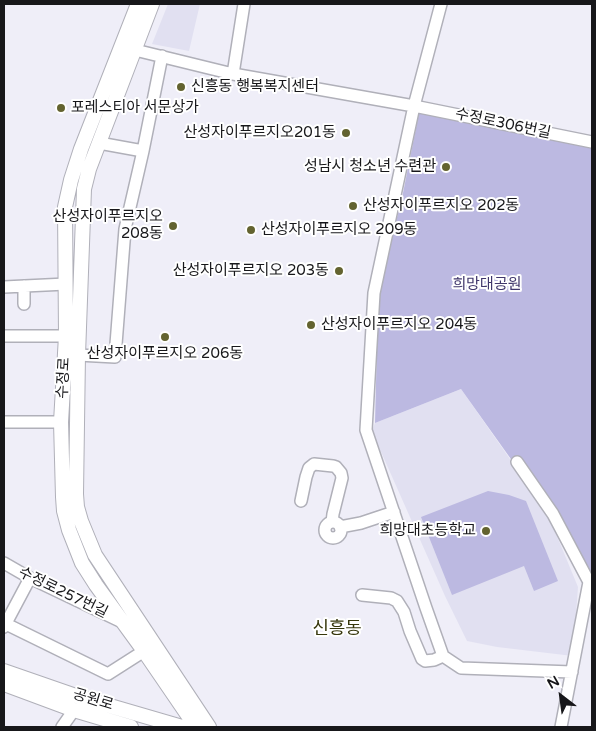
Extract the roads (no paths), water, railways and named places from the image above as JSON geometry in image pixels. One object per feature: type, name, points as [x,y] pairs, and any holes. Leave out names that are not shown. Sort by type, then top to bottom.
[{"type":"main road","name":"수정로","points":[[138,4],[81,149],[65,207],[66,336],[61,422],[64,511],[82,563],[96,586],[144,651],[196,727]]},
{"type":"main road","name":"수정로","points":[[152,4],[89,169],[84,189],[78,355],[77,507],[95,555],[209,727]]},
{"type":"main road","name":"공원로","points":[[4,671],[79,697],[182,727]]},
{"type":"main road","name":"공원로","points":[[4,684],[112,725],[131,727]]},
{"type":"street","points":[[233,74],[244,4]]},
{"type":"street","points":[[441,4],[414,106],[374,293],[366,430],[443,656],[461,668],[572,672]]},
{"type":"street","name":"수정로306번길","points":[[135,50],[233,74],[457,114],[592,142]]},
{"type":"street","points":[[78,355],[115,357],[125,229],[162,56]]},
{"type":"street","points":[[99,143],[142,151]]},
{"type":"street","points":[[70,185],[84,189]]},
{"type":"street","points":[[4,287],[66,284]]},
{"type":"street","points":[[24,286],[24,304]]},
{"type":"street","points":[[4,336],[66,336]]},
{"type":"street","points":[[4,422],[61,422]]},
{"type":"street","points":[[517,462],[553,514],[590,582],[561,727]]},
{"type":"street","points":[[300,501],[309,468],[314,464],[336,467],[341,473],[342,478],[333,514],[336,524],[361,523],[394,512]]},
{"type":"street","name":"수정로257번길","points":[[4,563],[30,578],[122,622]]},
{"type":"street","points":[[30,578],[4,624],[108,674],[144,651]]},
{"type":"street","points":[[362,595],[391,598],[397,601],[404,612],[422,659],[425,661],[434,660],[443,656]]},
{"type":"street","points":[[62,727],[74,710]]},
{"type":"place","name":"신흥동 행복복지센터","points":[[181,87]]},
{"type":"place","name":"포레스티아 서문상가","points":[[61,108]]},
{"type":"place","name":"산성자이푸르지오201동","points":[[346,133]]},
{"type":"place","name":"성남시 청소년 수련관","points":[[446,167]]},
{"type":"place","name":"산성자이푸르지오 202동","points":[[353,206]]},
{"type":"place","name":"산성자이푸르지오 208동","points":[[173,226]]},
{"type":"place","name":"산성자이푸르지오 209동","points":[[251,230]]},
{"type":"place","name":"산성자이푸르지오 203동","points":[[339,271]]},
{"type":"place","name":"산성자이푸르지오 204동","points":[[311,325]]},
{"type":"place","name":"산성자이푸르지오 206동","points":[[165,337]]},
{"type":"place","name":"희망대초등학교","points":[[486,531]]},
{"type":"district","name":"신흥동","points":[[337,629]]},
{"type":"park label","name":"희망대공원","points":[[487,285]]}]
